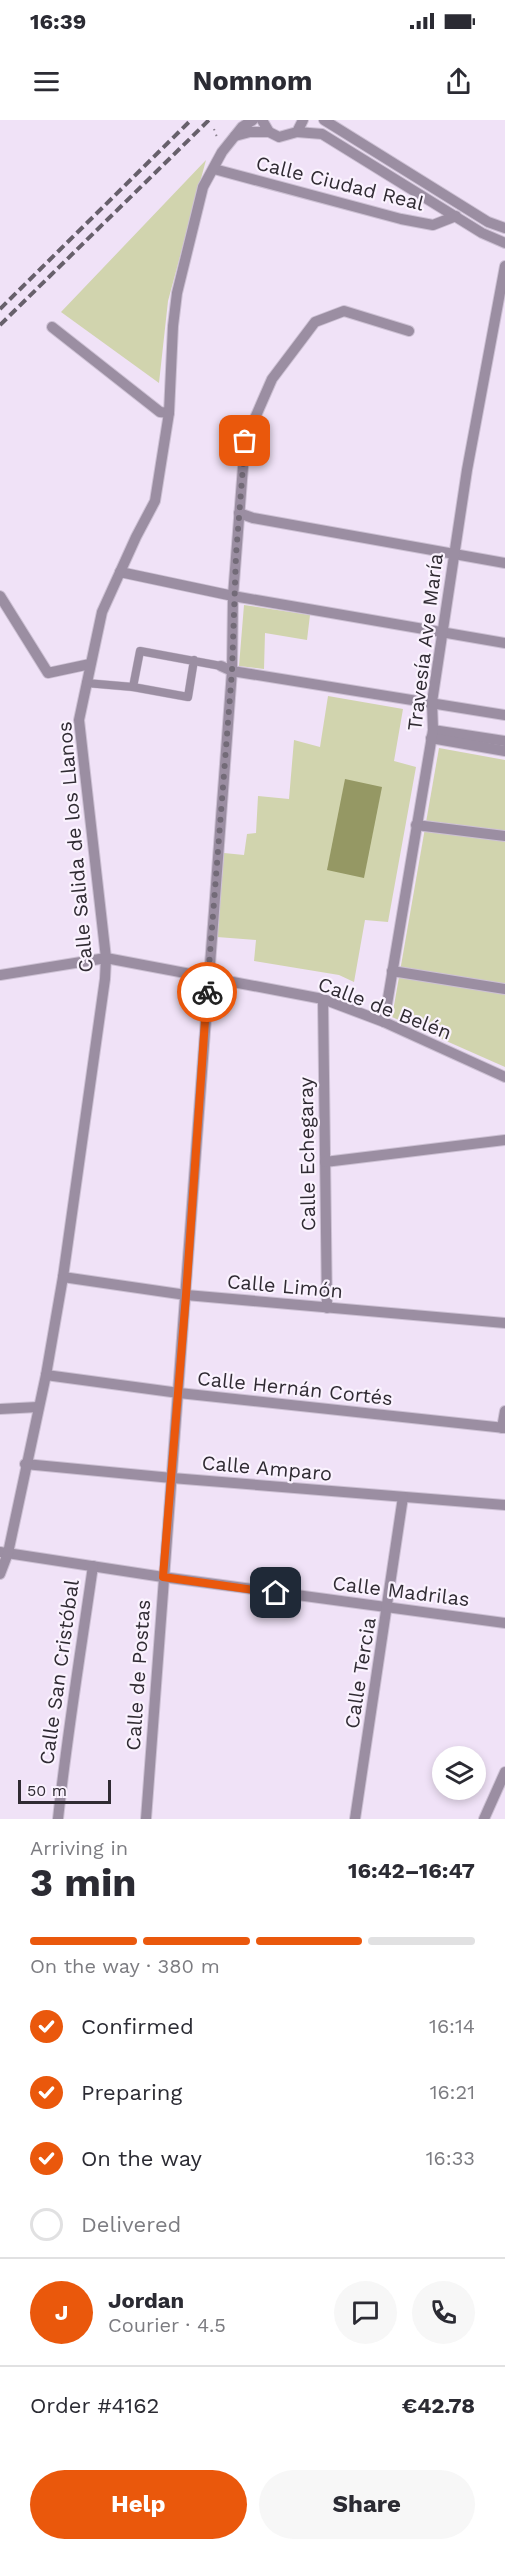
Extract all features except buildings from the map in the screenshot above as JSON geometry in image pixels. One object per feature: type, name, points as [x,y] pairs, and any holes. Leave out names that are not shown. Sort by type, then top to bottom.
[{"type":"street","name":"Calle Salida de los Llanos","points":[[0,1574],[46,1375],[63,1277],[101,1016],[106,958],[79,720],[102,612],[155,501],[169,413],[177,293],[203,187],[222,152],[242,127],[253,120]]},
{"type":"street","points":[[235,136],[250,132],[268,132],[262,120]]},
{"type":"street","points":[[297,132],[303,120]]},
{"type":"street","name":"Calle Ciudad Real","points":[[324,120],[488,222],[505,228]]},
{"type":"street","name":"Calle Ciudad Real","points":[[268,132],[279,137],[297,132],[322,134],[482,233],[505,243]]},
{"type":"street","name":"Calle Ciudad Real","points":[[214,169],[400,219],[433,225],[456,216]]},
{"type":"street","name":"Travesía Ave María","points":[[384,1022],[432,734],[432,702],[467,470],[505,266]]},
{"type":"street","name":"Calle de Postas","points":[[146,1819],[179,1393],[227,669],[245,441],[272,379],[315,322],[344,311],[409,330]]},
{"type":"street","points":[[52,327],[160,412],[169,413]]},
{"type":"street","points":[[238,513],[253,518],[505,562]]},
{"type":"street","points":[[120,572],[234,596],[505,643]]},
{"type":"street","points":[[0,596],[48,673],[90,664]]},
{"type":"street","points":[[133,687],[140,651],[194,660],[227,669],[505,715]]},
{"type":"street","points":[[86,684],[133,687],[188,697],[194,660]]},
{"type":"street","points":[[432,734],[505,741]]},
{"type":"street","points":[[432,734],[505,751]]},
{"type":"street","points":[[416,825],[505,836]]},
{"type":"street","name":"Calle de Belén","points":[[0,975],[106,958],[323,999],[384,1022],[505,1077]]},
{"type":"street","points":[[392,971],[505,989]]},
{"type":"street","name":"Calle Echegaray","points":[[323,999],[327,1308]]},
{"type":"street","points":[[325,1162],[505,1140]]},
{"type":"street","name":"Calle Limón","points":[[63,1277],[186,1295],[505,1323]]},
{"type":"street","name":"Calle Hernán Cortés","points":[[46,1375],[179,1393],[503,1428]]},
{"type":"street","points":[[0,1409],[38,1407]]},
{"type":"street","points":[[503,1428],[505,1411]]},
{"type":"street","name":"Calle Amparo","points":[[26,1464],[505,1505]]},
{"type":"street","name":"Calle Tercia","points":[[355,1819],[404,1497]]},
{"type":"street","name":"Calle Madrilas","points":[[4,1552],[163,1577],[505,1623]]},
{"type":"street","name":"Calle San Cristóbal","points":[[58,1819],[66,1742],[93,1566]]},
{"type":"street","points":[[484,1819],[505,1772]]},
{"type":"shaded area","points":[[206,160],[168,301],[159,383],[61,312]]},
{"type":"shaded area","points":[[244,605],[310,615],[307,640],[265,633],[264,669],[239,666]]},
{"type":"shaded area","points":[[328,696],[403,709],[394,761],[416,767],[388,922],[365,920],[354,982],[339,975],[254,961],[256,940],[217,937],[224,853],[244,855],[247,834],[256,833],[258,796],[289,799],[294,740],[320,747]]},
{"type":"shaded area","points":[[439,748],[505,760],[505,1067],[392,1017]]},
{"type":"shaded area","points":[[345,779],[382,787],[364,878],[327,870]]},
{"type":"railway","points":[[0,309],[191,120]]},
{"type":"railway","points":[[0,325],[209,120]]},
{"type":"way so far","points":[[207,992],[232,671],[238,513],[245,441]]},
{"type":"route","points":[[207,992],[163,1577],[276,1593]]}]
